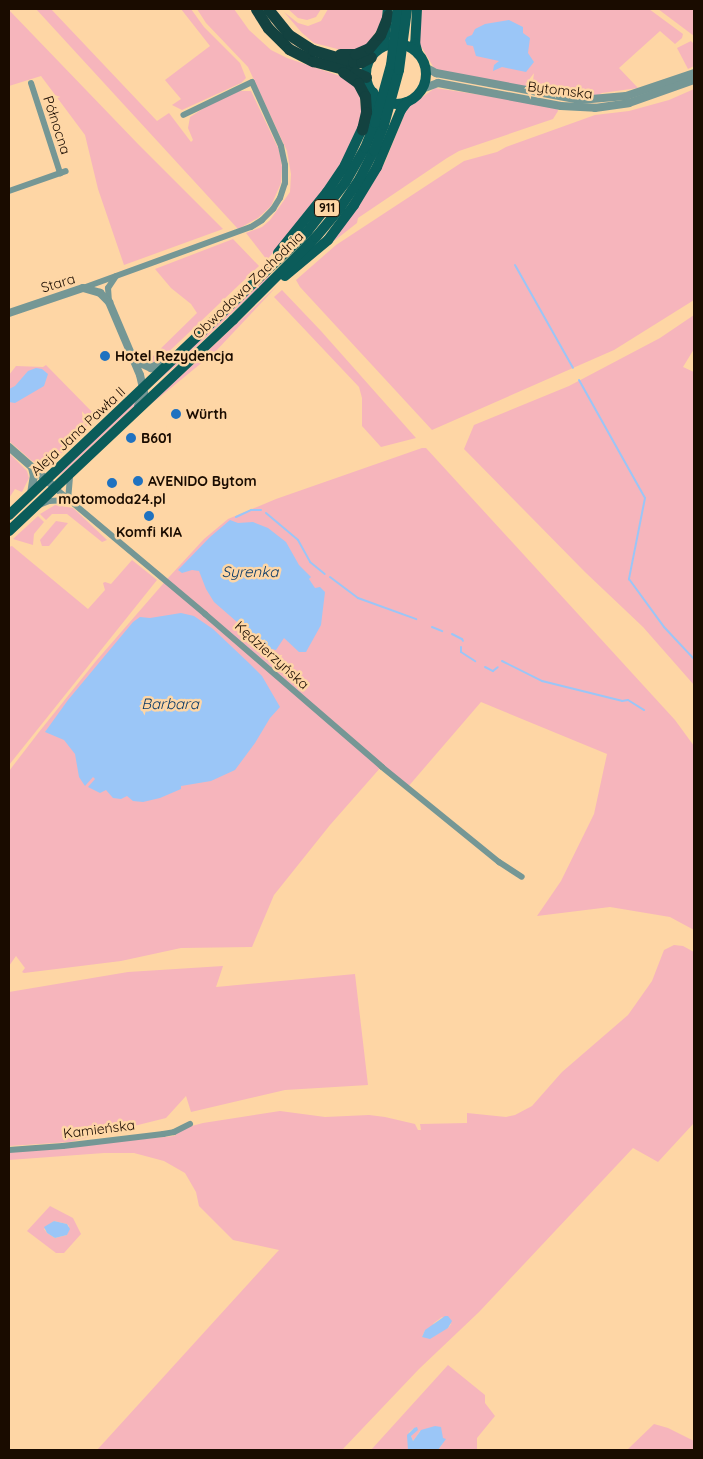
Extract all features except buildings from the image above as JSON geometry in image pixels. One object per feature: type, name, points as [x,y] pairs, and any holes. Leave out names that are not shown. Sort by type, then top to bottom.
[{"type":"highway","points":[[256,9],[268,28],[289,49],[307,58],[366,77]]},
{"type":"highway","points":[[268,9],[284,29],[296,40],[313,50],[344,60],[361,62],[371,57]]},
{"type":"highway","points":[[296,40],[328,51],[355,54],[365,50],[376,41],[388,12]]},
{"type":"highway","points":[[335,67],[353,78],[362,90],[366,107],[362,130]]},
{"type":"main road","name":"Obwodowa Zachodnia","points":[[144,387],[282,257],[325,212],[356,165],[379,124],[392,65],[398,9]]},
{"type":"main road","name":"Obwodowa Zachodnia","points":[[126,421],[233,320],[316,237],[336,214],[365,169],[399,70],[407,9]]},
{"type":"main road","points":[[233,320],[328,240],[368,183],[401,110],[422,89],[426,79],[425,67],[415,43],[418,9]]},
{"type":"main road","points":[[384,46],[388,12]]},
{"type":"main road","points":[[259,277],[327,192],[345,164],[372,108],[372,92],[366,77],[371,57],[384,46],[400,44],[419,54]]},
{"type":"main road","points":[[372,92],[388,103],[407,102]]},
{"type":"main road","name":"Aleja Jana Pawła II","points":[[9,515],[144,387]]},
{"type":"main road","name":"Aleja Jana Pawła II","points":[[9,531],[126,421]]},
{"type":"street","name":"Bytomska","points":[[425,67],[440,74],[580,100],[626,96],[694,73]]},
{"type":"street","name":"Bytomska","points":[[422,89],[438,83],[561,106],[596,108],[629,103],[694,80]]},
{"type":"street","points":[[83,288],[251,227],[267,215],[280,198],[285,183],[286,165],[281,146],[252,82],[183,115]]},
{"type":"street","name":"Północna","points":[[9,191],[63,172],[30,83]]},
{"type":"street","points":[[116,275],[108,288],[109,302],[144,387],[142,400],[126,421]]},
{"type":"street","name":"Stara","points":[[9,313],[83,288],[100,293],[109,302]]},
{"type":"street","points":[[134,360],[151,368],[181,351]]},
{"type":"street","name":"Kędzierzyńska","points":[[9,447],[68,500],[205,614],[407,788],[499,862],[522,877]]},
{"type":"street","points":[[31,494],[34,476],[32,467]]},
{"type":"street","points":[[36,506],[49,501],[68,500],[68,481],[71,474]]},
{"type":"street","name":"Kamieńska","points":[[9,1150],[64,1146],[163,1134],[174,1132],[190,1124]]},
{"type":"shaded area","points":[[36,9],[51,9],[157,121],[169,113],[191,142],[193,140],[188,128],[190,117],[207,106],[239,91],[251,91],[279,150],[282,167],[281,183],[271,206],[258,218],[238,229]]},
{"type":"shaded area","points":[[181,9],[191,9],[204,27],[240,63],[246,78],[241,83],[182,110],[172,105],[181,99],[165,80],[210,46]]},
{"type":"shaded area","points":[[197,9],[234,9],[249,30],[271,50],[287,58],[346,78],[359,90],[362,118],[347,153],[331,180],[267,260],[246,233],[262,227],[270,220],[290,192],[291,174],[287,151],[248,67],[206,23]]},
{"type":"shaded area","points":[[288,9],[321,9],[316,17],[307,20],[298,18]]},
{"type":"shaded area","points":[[328,9],[383,9],[382,22],[368,44],[349,52],[314,43],[302,33],[284,12],[298,23],[308,26],[321,21]]},
{"type":"shaded area","points":[[422,9],[649,9],[683,34],[682,38],[675,44],[660,31],[619,68],[638,88],[602,93],[593,97],[582,97],[446,72],[434,68],[419,43]]},
{"type":"shaded area","points":[[658,9],[694,9],[694,36]]},
{"type":"shaded area","points":[[9,10],[223,229],[124,265],[98,189],[85,135],[41,76],[9,86]]},
{"type":"shaded area","points":[[691,41],[694,44],[694,66],[688,69],[677,48]]},
{"type":"shaded area","points":[[435,88],[557,108],[558,111],[553,119],[459,151],[447,158],[358,218],[357,223],[320,252],[368,191],[385,162],[407,108]]},
{"type":"shaded area","points":[[694,89],[694,300],[614,350],[432,430],[300,287],[296,280],[336,245],[464,161],[497,152],[595,115],[629,111],[669,100]]},
{"type":"shaded area","points":[[233,239],[259,266],[158,362],[147,362],[197,313],[191,304],[171,288],[155,269]]},
{"type":"shaded area","points":[[268,275],[270,277],[178,364],[149,388]]},
{"type":"shaded area","points":[[278,285],[215,352],[150,405]]},
{"type":"shaded area","points":[[282,290],[416,438],[381,447],[362,426],[362,398],[359,387],[274,297]]},
{"type":"shaded area","points":[[694,315],[694,349],[683,367],[694,372],[694,685],[643,627],[585,572],[464,449],[474,425],[569,386],[660,338]]},
{"type":"shaded area","points":[[46,365],[97,417],[55,460],[46,466],[32,461],[9,441],[9,375],[16,366],[43,367]]},
{"type":"shaded area","points":[[136,400],[136,404],[64,472],[56,477]]},
{"type":"shaded area","points":[[426,448],[675,720],[694,746],[694,930],[670,917],[610,907],[537,916],[561,881],[594,814],[607,754],[481,702],[407,788],[381,767],[330,825],[274,895],[252,947],[181,948],[121,961],[24,973],[22,972],[25,968],[16,956],[9,966],[9,771],[39,732],[96,661],[169,577],[204,539],[228,519],[276,499]]},
{"type":"shaded area","points":[[9,453],[27,471],[29,478],[22,492],[15,489],[9,498]]},
{"type":"shaded area","points":[[55,505],[73,508],[107,540],[102,542],[67,514],[52,514],[46,520],[40,514]]},
{"type":"shaded area","points":[[38,516],[44,522],[34,534],[33,545],[13,539]]},
{"type":"shaded area","points":[[56,521],[68,523],[49,546],[42,546],[40,540]]},
{"type":"shaded area","points":[[12,546],[88,609],[105,590],[103,583],[111,584],[132,560],[157,580],[9,765],[9,547]]},
{"type":"shaded area","points":[[674,945],[683,946],[694,952],[694,1123],[658,1162],[633,1148],[479,1312],[419,1369],[342,1450],[97,1450],[279,1250],[233,1240],[199,1206],[196,1192],[185,1173],[164,1161],[134,1153],[104,1153],[9,1160],[9,1152],[174,1136],[184,1128],[203,1123],[280,1111],[325,1117],[369,1115],[385,1117],[415,1124],[418,1130],[421,1130],[420,1124],[467,1123],[467,1113],[506,1117],[515,1115],[532,1106],[562,1072],[628,1015],[652,981],[664,950]],"holes":[[[442,1317],[451,1324],[448,1328],[422,1337],[425,1330],[430,1329]]]},
{"type":"shaded area","points":[[223,966],[216,987],[355,974],[368,1085],[285,1090],[191,1112],[186,1096],[166,1118],[70,1142],[9,1146],[9,992],[128,972]]},
{"type":"shaded area","points":[[50,1206],[73,1218],[81,1234],[64,1253],[56,1253],[27,1231]],"holes":[[[54,1221],[69,1226],[67,1235],[55,1238],[44,1229]]]},
{"type":"shaded area","points":[[448,1365],[485,1395],[485,1403],[495,1416],[477,1438],[477,1450],[438,1450],[443,1443],[443,1438],[428,1429],[420,1431],[413,1441],[411,1436],[414,1428],[409,1432],[408,1450],[371,1450]]},
{"type":"shaded area","points":[[654,1424],[668,1428],[694,1441],[694,1450],[627,1450]]},
{"type":"water","points":[[509,20],[523,27],[523,33],[530,38],[528,53],[534,62],[526,72],[502,67],[493,71],[494,65],[499,61],[476,56],[473,46],[467,45],[465,40],[472,35],[475,29],[485,24]]},
{"type":"water","points":[[36,368],[42,369],[48,374],[44,386],[15,403],[9,402],[9,389],[15,386],[28,371]]},
{"type":"water","name":"Syrenka","points":[[230,520],[238,523],[253,522],[268,528],[286,542],[299,565],[311,577],[309,579],[315,588],[320,587],[325,592],[321,625],[306,652],[299,652],[284,638],[276,650],[267,648],[214,602],[206,589],[199,571],[192,570],[182,573],[178,570],[210,537]]},
{"type":"water","name":"Barbara","points":[[181,613],[194,616],[213,629],[250,664],[262,676],[280,707],[270,718],[255,743],[235,770],[211,781],[181,786],[181,789],[160,798],[143,802],[133,801],[127,796],[121,799],[113,798],[106,790],[100,793],[88,787],[95,779],[93,777],[85,786],[79,777],[75,754],[64,740],[45,732],[68,700],[133,622],[140,617],[150,618]]},
{"type":"water","points":[[54,1221],[67,1224],[70,1229],[67,1235],[55,1238],[47,1233],[44,1227]]},
{"type":"water","points":[[445,1316],[448,1316],[452,1321],[448,1328],[430,1339],[422,1337],[425,1330]]},
{"type":"water","points":[[435,1426],[441,1427],[443,1438],[446,1439],[438,1450],[408,1450],[407,1435],[414,1428],[417,1427],[418,1430],[411,1436],[413,1441],[421,1430]]},
{"type":"waterway","points":[[515,265],[573,368]]},
{"type":"waterway","points":[[579,380],[645,498],[629,579],[664,627],[694,659]]},
{"type":"waterway","points":[[236,517],[251,510],[261,510]]},
{"type":"waterway","points":[[266,513],[298,540],[310,562],[325,574]]},
{"type":"waterway","points":[[330,577],[358,598],[416,619]]},
{"type":"waterway","points":[[432,627],[442,631]]},
{"type":"waterway","points":[[452,634],[463,641]]},
{"type":"waterway","points":[[461,647],[461,652],[475,661]]},
{"type":"waterway","points":[[502,661],[542,681],[622,701],[628,700],[644,710]]},
{"type":"waterway","points":[[485,667],[493,671],[498,667]]},
{"type":"place","name":"Hotel Rezydencja","points":[[105,356]]},
{"type":"place","name":"Würth","points":[[176,414]]},
{"type":"place","name":"B601","points":[[131,438]]},
{"type":"place","name":"AVENIDO Bytom","points":[[138,481]]},
{"type":"place","name":"motomoda24.pl","points":[[112,483]]},
{"type":"place","name":"Komfi KIA","points":[[149,516]]}]
